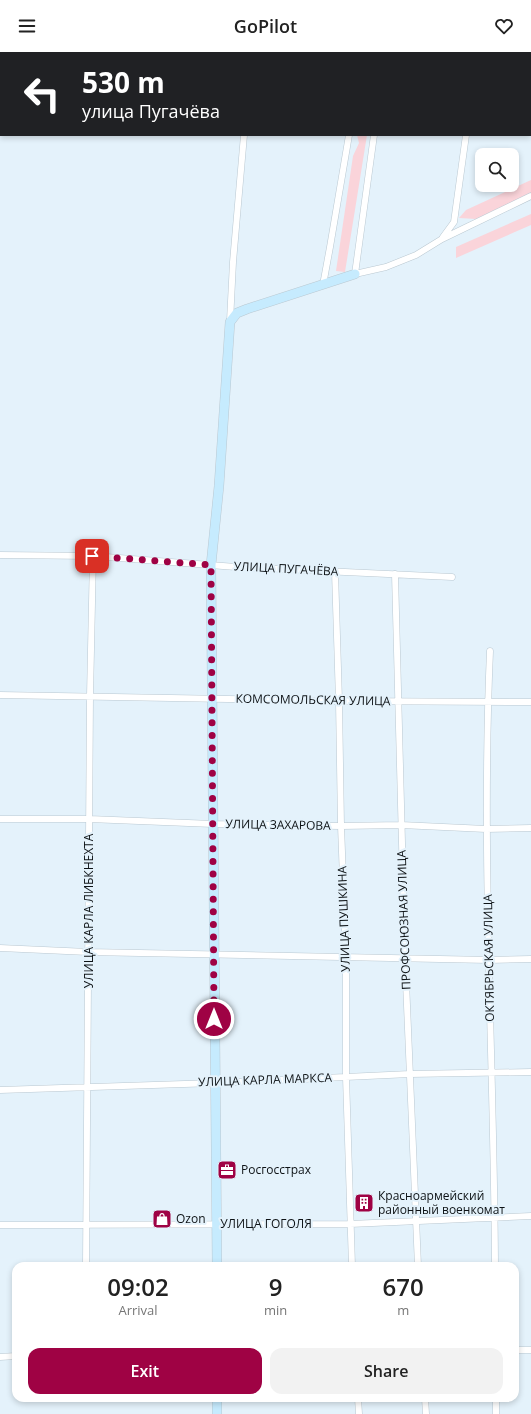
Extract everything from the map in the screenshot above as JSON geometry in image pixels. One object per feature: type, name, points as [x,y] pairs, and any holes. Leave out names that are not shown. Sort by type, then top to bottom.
[{"type":"street","points":[[217,1262],[211,565],[219,486],[233,262],[244,136]]},
{"type":"street","points":[[323,284],[349,136]]},
{"type":"street","points":[[355,274],[374,136]]},
{"type":"street","points":[[442,239],[454,222],[466,136]]},
{"type":"street","points":[[230,322],[237,313],[247,309],[355,274],[386,267],[416,255],[442,239],[531,196]]},
{"type":"street","name":"УЛИЦА ПУГАЧЁВА","points":[[0,555],[92,556],[211,565],[452,577]]},
{"type":"street","name":"УЛИЦА КАРЛА ЛИБКНЕХТА","points":[[86,1262],[85,1225],[88,1087],[92,556]]},
{"type":"street","name":"УЛИЦА ПУШКИНА","points":[[335,572],[341,826],[346,957],[346,1077],[352,1262]]},
{"type":"street","name":"ПРОФСОЮЗНАЯ УЛИЦА","points":[[395,574],[397,701],[405,958],[418,1262]]},
{"type":"street","name":"ОКТЯБРЬСКАЯ УЛИЦА","points":[[490,651],[486,829],[495,1262]]},
{"type":"street","name":"КОМСОМОЛЬСКАЯ УЛИЦА","points":[[0,695],[531,702]]},
{"type":"street","name":"УЛИЦА ЗАХАРОВА","points":[[0,819],[89,819],[213,824],[341,826],[401,825],[486,829],[531,828]]},
{"type":"street","points":[[0,948],[214,955],[489,960],[531,959]]},
{"type":"street","name":"УЛИЦА КАРЛА МАРКСА","points":[[0,1090],[215,1083],[410,1074],[531,1072]]},
{"type":"street","name":"УЛИЦА ГОГОЛЯ","points":[[0,1225],[350,1224],[531,1216]]},
{"type":"street","points":[[519,1350],[531,1350]]},
{"type":"street","points":[[0,1356],[12,1356]]},
{"type":"street","points":[[217,1402],[217,1414]]},
{"type":"street","points":[[358,1402],[359,1414]]},
{"type":"street","points":[[425,1402],[426,1414]]},
{"type":"street","points":[[496,1402],[496,1414]]},
{"type":"shaded area","points":[[357,136],[367,136],[345,272],[336,271],[353,156],[359,143]]},
{"type":"shaded area","points":[[531,180],[531,193],[476,219],[459,218],[466,210],[505,192],[519,192],[519,186]]},
{"type":"shaded area","points":[[531,214],[531,225],[456,258],[456,247]]},
{"type":"place","name":"Росгосстрах","points":[[227,1170]]},
{"type":"place","name":"Красноармейский районный военкомат","points":[[364,1203]]},
{"type":"place","name":"Ozon","points":[[162,1219]]},
{"type":"route","points":[[92,556],[211,565],[214,1019]]}]
